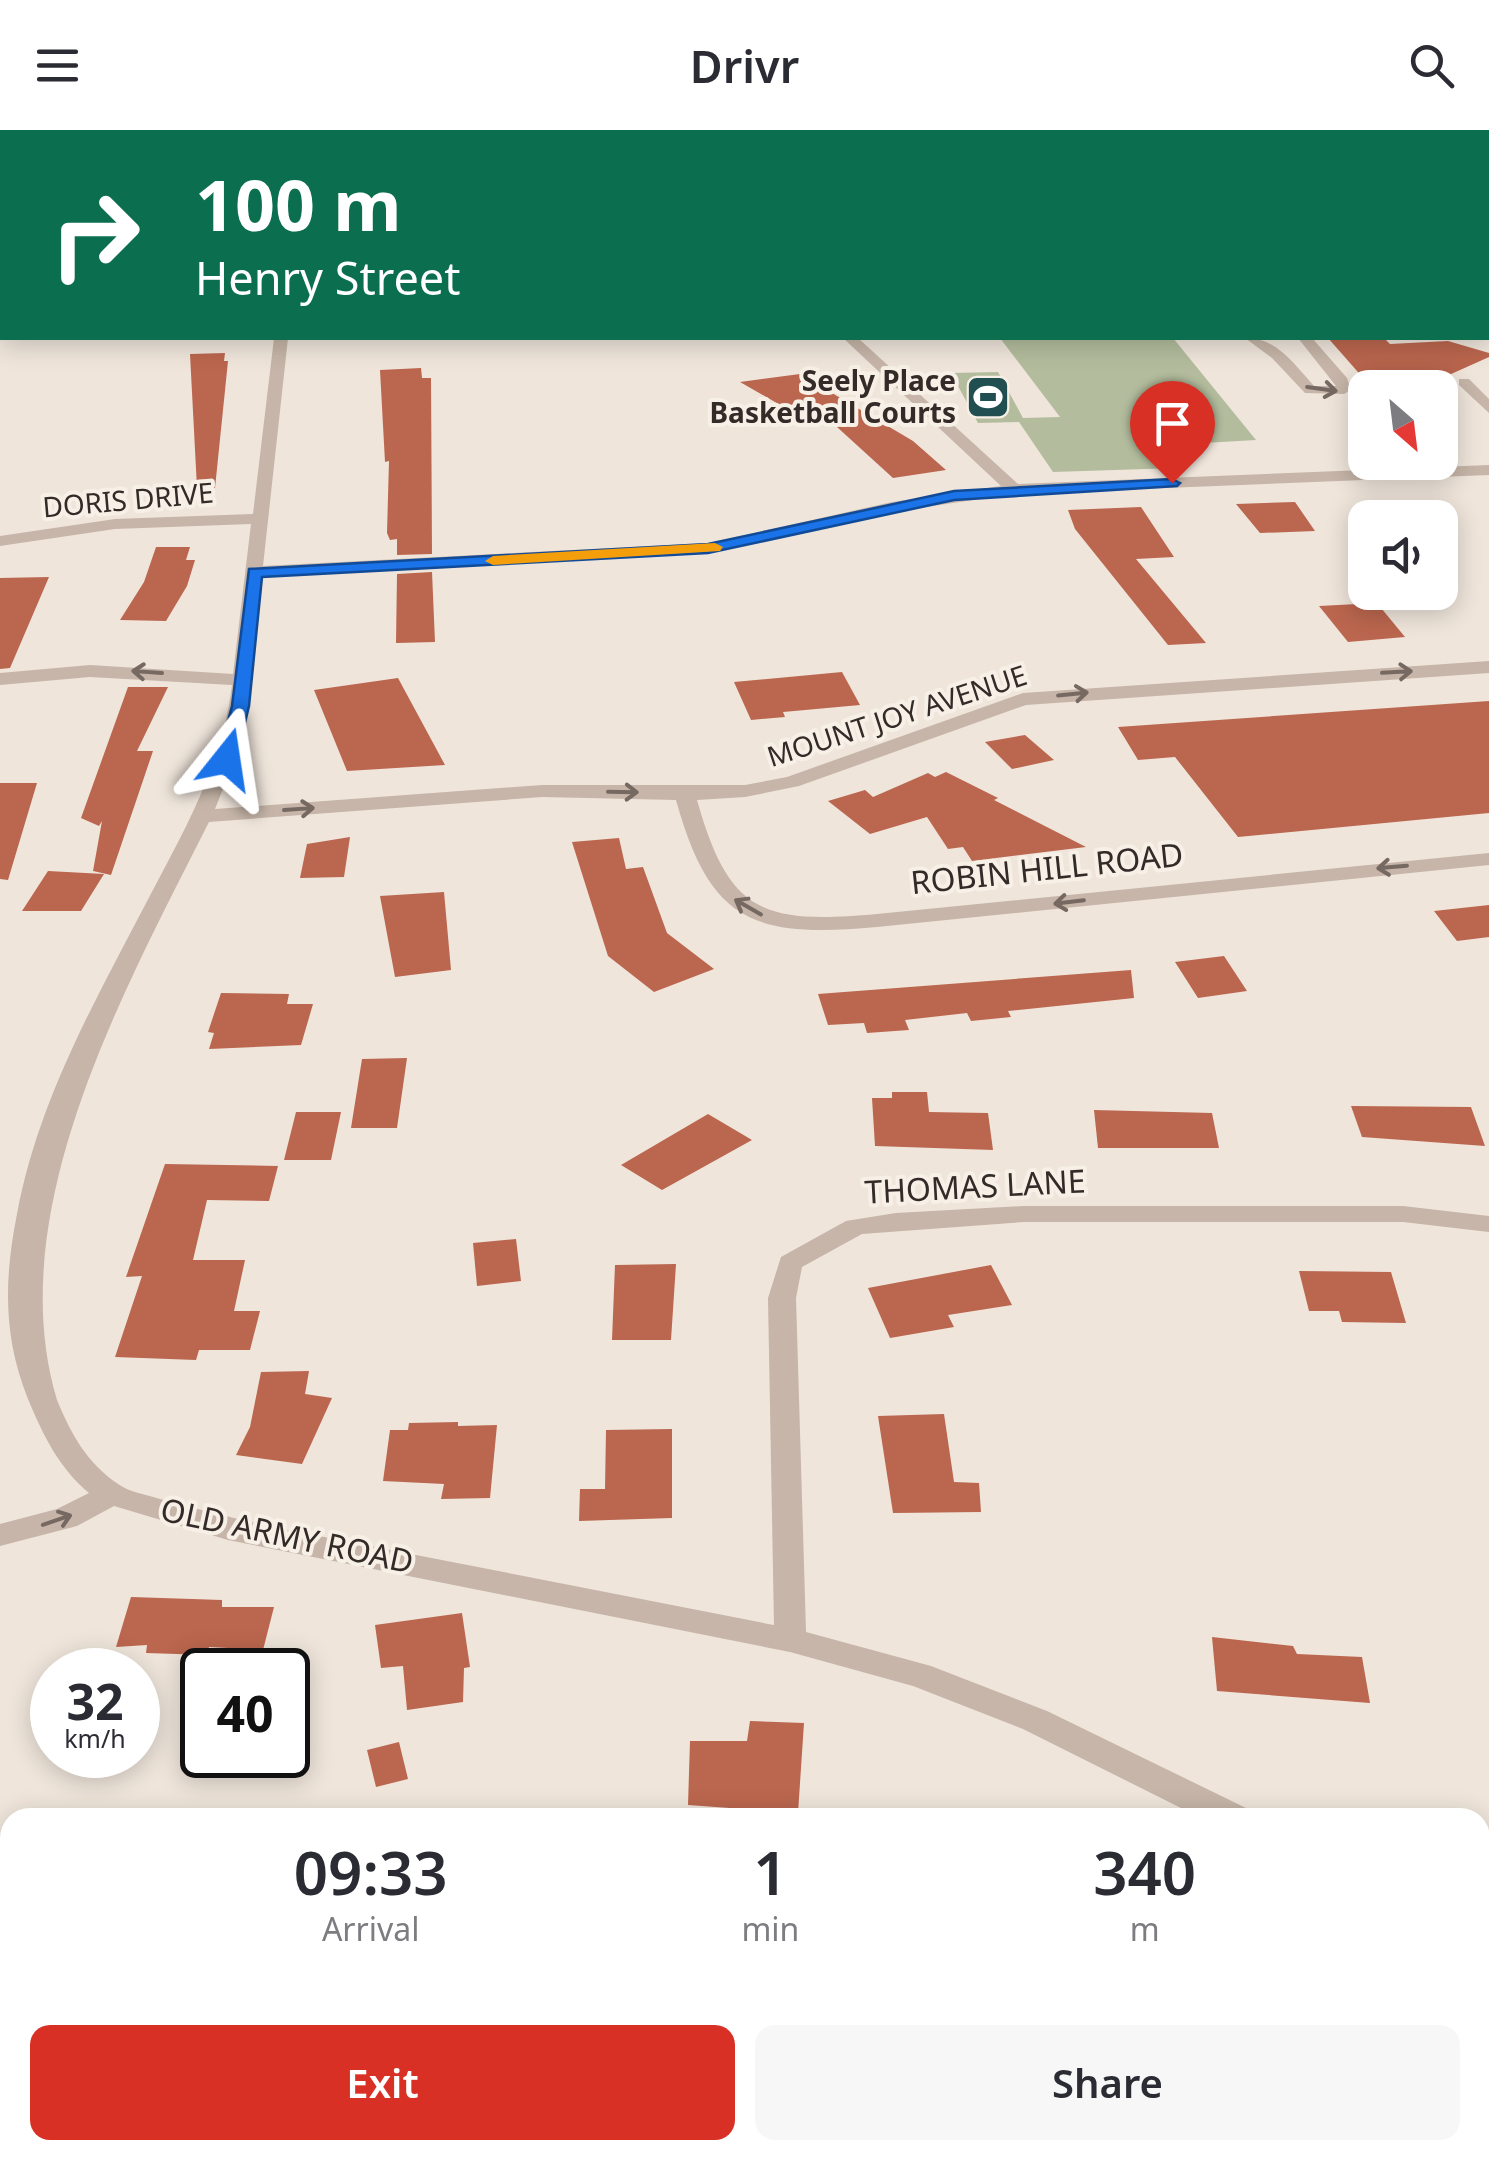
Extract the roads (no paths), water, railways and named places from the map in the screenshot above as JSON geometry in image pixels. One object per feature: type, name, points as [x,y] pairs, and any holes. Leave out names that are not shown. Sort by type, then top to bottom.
[{"type":"street","name":"OLD ARMY ROAD","points":[[280,340],[244,680],[227,759],[202,816],[71,1072],[39,1163],[24,1234],[19,1308],[31,1372],[57,1434],[82,1471],[111,1495],[228,1529],[790,1640],[973,1695],[1093,1747],[1214,1808]]},
{"type":"street","points":[[853,340],[1014,490]]},
{"type":"street","points":[[1256,340],[1278,355],[1310,390],[1344,390],[1342,381],[1308,340]]},
{"type":"street","points":[[1464,382],[1489,408]]},
{"type":"street","points":[[255,572],[708,548],[892,506],[1014,490],[1489,470]]},
{"type":"street","name":"DORIS DRIVE","points":[[0,540],[115,524],[261,519]]},
{"type":"street","name":"MOUNT JOY AVENUE","points":[[202,816],[542,790],[686,794],[745,791],[792,782],[1023,699],[1489,667]]},
{"type":"street","points":[[0,679],[90,670],[244,680]]},
{"type":"street","name":"ROBIN HILL ROAD","points":[[686,794],[715,881],[736,902],[761,916],[791,921],[828,922],[1028,906],[1312,874],[1489,860]]},
{"type":"street","name":"THOMAS LANE","points":[[790,1640],[782,1298],[790,1263],[831,1238],[855,1228],[896,1221],[1024,1214],[1404,1214],[1489,1224]]},
{"type":"street","points":[[0,1535],[66,1518],[111,1495]]},
{"type":"place","name":"Seely Place Basketball Courts","points":[[988,397]]}]
